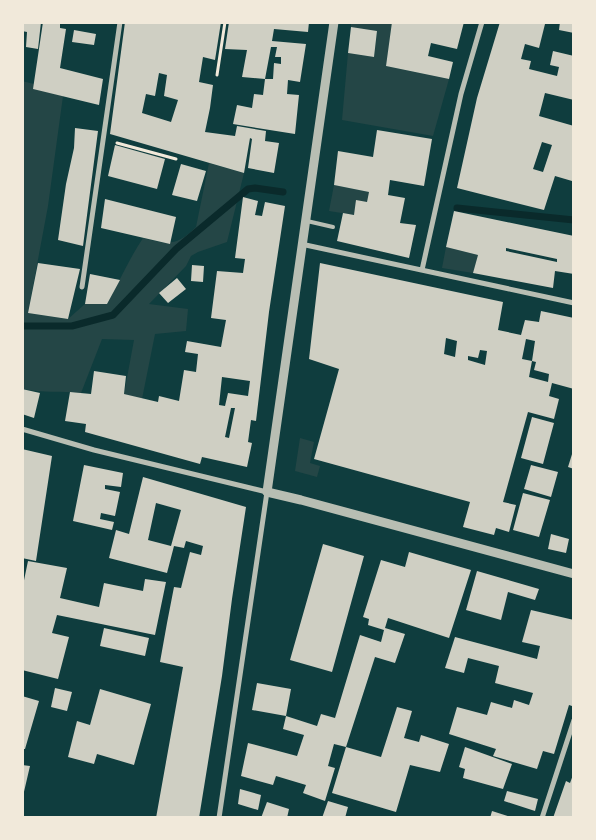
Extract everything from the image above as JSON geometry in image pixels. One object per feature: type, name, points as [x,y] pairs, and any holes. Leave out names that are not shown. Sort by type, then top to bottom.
[{"type":"street","points":[[82,287],[120,22]]},
{"type":"street","points":[[219,818],[334,22]]},
{"type":"street","points":[[422,270],[461,94],[482,22]]},
{"type":"street","points":[[301,244],[574,303]]},
{"type":"street","points":[[22,429],[94,450],[301,500],[574,574]]},
{"type":"street","points":[[542,818],[574,720]]},
{"type":"lane","points":[[305,221],[333,227]]},
{"type":"path","points":[[218,75],[226,22]]},
{"type":"path","points":[[104,139],[176,159]]},
{"type":"shaded area","points":[[351,23],[392,23],[386,66],[449,79],[433,136],[342,120],[348,53],[374,57],[377,32],[351,27]]},
{"type":"shaded area","points":[[22,81],[34,84],[34,89],[63,96],[48,206],[28,313],[68,319],[85,304],[107,304],[143,238],[159,242],[177,241],[196,227],[209,163],[244,173],[227,242],[191,256],[186,266],[149,304],[188,309],[186,331],[155,334],[142,399],[124,394],[134,340],[102,339],[81,393],[23,389]]},
{"type":"shaded area","points":[[334,185],[369,192],[367,202],[354,215],[329,211]]},
{"type":"shaded area","points":[[446,247],[478,255],[473,273],[442,268]]},
{"type":"shaded area","points":[[300,438],[314,442],[310,463],[320,466],[317,477],[295,471]]},
{"type":"building","points":[[22,22],[41,22],[38,49],[26,47],[27,32],[22,31]]},
{"type":"building","points":[[43,22],[60,22],[60,28],[66,29],[60,68],[103,79],[99,105],[33,89]]},
{"type":"building","points":[[125,22],[221,22],[215,60],[203,57],[199,82],[213,85],[205,132],[235,136],[237,126],[266,131],[265,141],[279,143],[274,173],[248,168],[252,139],[250,138],[244,173],[110,134]],"holes":[[[159,73],[167,75],[164,96],[178,100],[171,122],[142,113],[146,94],[155,96]]]},
{"type":"building","points":[[229,22],[309,22],[308,32],[274,29],[272,41],[306,44],[300,82],[288,80],[287,94],[299,95],[295,134],[233,124],[237,105],[252,108],[254,94],[263,95],[265,79],[242,77],[247,50],[225,49]],"holes":[[[271,47],[277,47],[275,57],[281,57],[281,64],[274,63],[273,79],[265,79]]]},
{"type":"building","points":[[392,22],[464,22],[457,49],[431,43],[428,56],[453,62],[449,79],[386,66]]},
{"type":"building","points":[[500,22],[540,22],[545,24],[539,48],[525,44],[521,59],[531,61],[529,69],[557,76],[559,67],[550,65],[553,51],[574,56],[574,100],[545,93],[539,116],[574,126],[572,181],[555,176],[544,210],[457,188],[477,98]],"holes":[[[542,142],[552,145],[543,172],[533,169]]]},
{"type":"building","points":[[560,22],[574,22],[574,33],[559,30]]},
{"type":"building","points":[[351,27],[377,31],[374,57],[348,53]]},
{"type":"building","points":[[74,30],[96,34],[94,45],[72,42]]},
{"type":"building","points":[[75,128],[98,131],[83,246],[58,240],[66,184],[74,148]]},
{"type":"building","points":[[377,130],[432,139],[424,186],[390,180],[388,195],[405,198],[400,223],[416,225],[409,258],[337,241],[343,213],[354,215],[356,200],[367,202],[369,192],[334,185],[338,151],[373,157]]},
{"type":"building","points":[[115,145],[165,159],[157,189],[108,176]]},
{"type":"building","points":[[181,164],[206,171],[197,201],[172,195]]},
{"type":"building","points":[[243,197],[258,201],[255,215],[262,216],[265,202],[285,206],[269,312],[256,421],[251,420],[248,442],[252,443],[247,467],[202,457],[200,464],[85,432],[86,424],[65,421],[70,392],[91,394],[94,371],[126,376],[124,394],[158,402],[159,396],[179,401],[184,370],[196,372],[198,354],[185,352],[187,341],[221,347],[226,320],[211,318],[217,271],[243,273],[245,259],[235,258]],"holes":[[[222,377],[250,381],[248,396],[228,393],[225,406],[219,405]],[[231,408],[235,408],[229,438],[225,437]]]},
{"type":"building","points":[[105,199],[176,217],[170,244],[101,228]]},
{"type":"building","points":[[454,211],[574,236],[574,274],[555,271],[553,288],[473,273],[478,255],[446,247]],"holes":[[[506,248],[557,259],[557,262],[506,251]]]},
{"type":"building","points":[[38,263],[80,269],[68,319],[28,313]]},
{"type":"building","points":[[320,263],[503,302],[498,330],[521,335],[525,320],[539,322],[541,311],[574,318],[574,389],[552,383],[549,396],[559,399],[554,419],[528,412],[503,502],[516,505],[509,532],[496,528],[494,535],[463,527],[470,502],[314,459],[339,369],[309,359]],"holes":[[[446,338],[457,341],[455,357],[444,354]],[[526,339],[535,341],[532,361],[522,359]],[[480,350],[487,351],[485,365],[468,360],[468,356],[478,358]],[[532,361],[536,362],[534,370],[549,374],[548,382],[529,377]]]},
{"type":"building","points":[[192,265],[204,266],[203,282],[191,281]]},
{"type":"building","points":[[90,274],[120,280],[107,304],[85,304]]},
{"type":"building","points":[[177,278],[186,289],[168,303],[159,293]]},
{"type":"building","points":[[22,389],[40,393],[34,418],[22,414]]},
{"type":"building","points":[[532,417],[554,423],[543,464],[521,458]]},
{"type":"building","points":[[22,449],[52,456],[36,561],[22,558],[24,499],[22,498]]},
{"type":"building","points":[[574,451],[574,469],[568,467]]},
{"type":"building","points":[[84,465],[123,473],[121,487],[105,485],[105,489],[120,492],[115,516],[101,513],[100,519],[114,522],[112,530],[73,521]]},
{"type":"building","points":[[531,465],[558,472],[551,497],[524,489]]},
{"type":"building","points":[[143,477],[246,507],[222,676],[199,818],[156,818],[183,667],[160,662],[174,587],[181,588],[190,552],[201,555],[203,546],[186,541],[184,548],[174,546],[167,573],[109,558],[116,530],[129,534]],"holes":[[[156,503],[181,510],[171,546],[148,540]]]},
{"type":"building","points":[[523,493],[550,500],[539,537],[513,530]]},
{"type":"building","points":[[551,534],[569,539],[566,553],[548,549]]},
{"type":"building","points":[[323,544],[364,556],[332,672],[290,660]]},
{"type":"building","points":[[409,552],[471,570],[449,638],[388,618],[385,628],[405,634],[395,663],[375,657],[346,747],[334,744],[328,766],[335,768],[325,801],[303,793],[306,785],[276,776],[273,785],[241,776],[248,743],[297,756],[304,735],[283,729],[286,716],[317,726],[321,714],[335,718],[360,635],[381,642],[384,630],[368,625],[369,619],[363,617],[381,560],[405,567]]},
{"type":"building","points":[[28,561],[67,568],[60,598],[99,607],[104,583],[143,591],[145,579],[166,582],[155,635],[57,615],[52,633],[69,637],[58,679],[22,670],[22,590]]},
{"type":"building","points":[[477,571],[539,589],[535,600],[508,592],[501,620],[466,610]]},
{"type":"building","points":[[531,610],[574,620],[574,701],[572,706],[569,705],[554,754],[543,751],[537,769],[493,756],[496,749],[449,734],[457,707],[487,715],[491,702],[512,708],[514,700],[529,705],[533,693],[495,683],[499,666],[468,658],[464,673],[445,668],[455,637],[537,659],[540,646],[522,642]]},
{"type":"building","points":[[104,628],[149,638],[145,656],[100,646]]},
{"type":"building","points":[[257,683],[291,689],[286,716],[252,710]]},
{"type":"building","points":[[55,688],[72,692],[67,711],[51,707]]},
{"type":"building","points":[[100,689],[151,704],[134,765],[97,754],[94,764],[68,757],[77,721],[90,725]]},
{"type":"building","points":[[22,696],[39,701],[25,749],[22,749]]},
{"type":"building","points":[[397,707],[412,711],[404,738],[419,742],[421,735],[449,744],[440,772],[410,765],[396,812],[332,793],[346,747],[381,757]]},
{"type":"building","points":[[465,747],[512,764],[503,789],[463,778],[465,769],[459,767]]},
{"type":"building","points":[[22,765],[30,766],[23,796],[22,796]]},
{"type":"building","points":[[573,775],[574,818],[553,818],[566,781],[570,783]]},
{"type":"building","points":[[240,789],[261,795],[258,810],[238,804]]},
{"type":"building","points":[[507,791],[538,799],[535,811],[504,801]]},
{"type":"building","points":[[328,801],[348,807],[345,818],[322,818]]},
{"type":"building","points":[[267,802],[289,809],[287,818],[261,818]]},
{"type":"building","points":[[492,811],[511,817],[511,818],[490,818]]},
{"type":"waterway","points":[[22,326],[72,326],[113,315],[176,249],[248,189],[255,188],[283,192]]},
{"type":"waterway","points":[[457,208],[574,220]]}]
